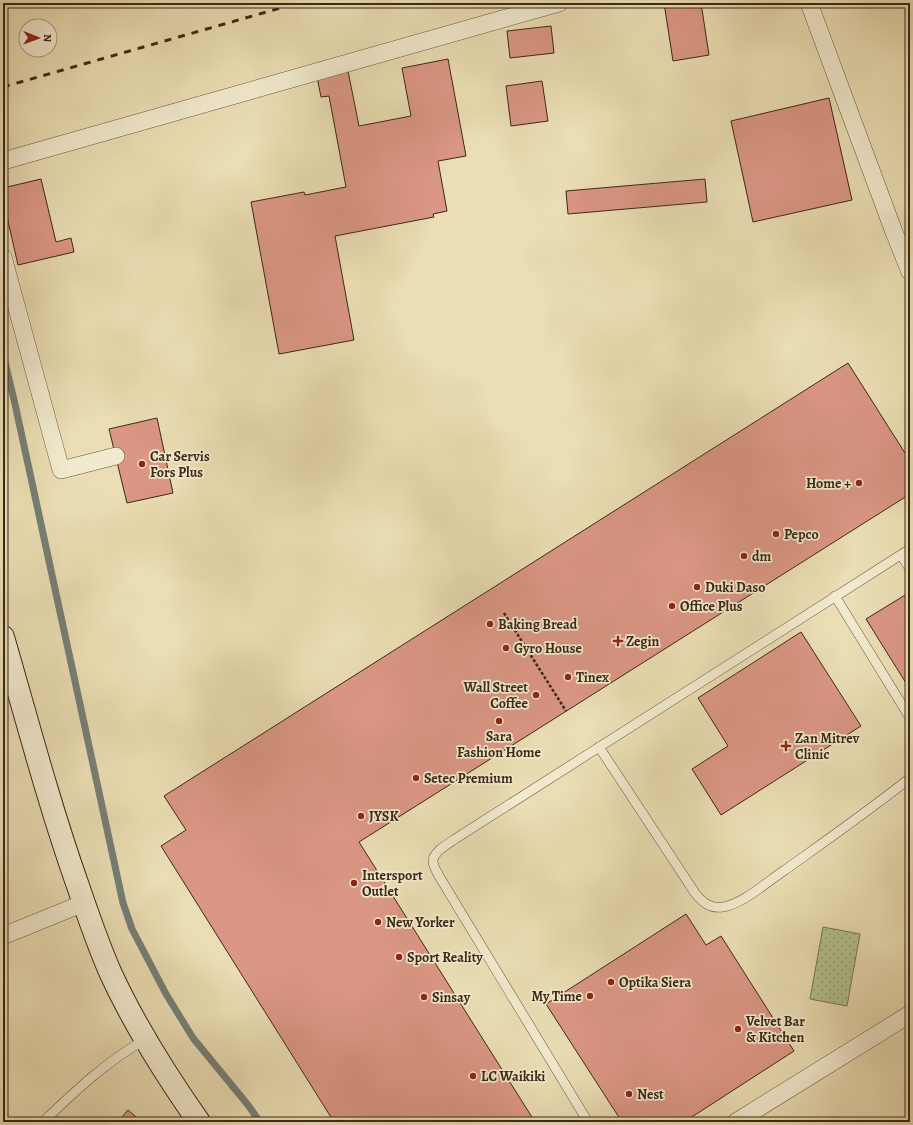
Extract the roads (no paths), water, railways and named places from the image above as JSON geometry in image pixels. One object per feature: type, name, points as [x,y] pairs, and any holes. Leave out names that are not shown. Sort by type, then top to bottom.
[{"type":"main road","points":[[3,637],[63,844],[111,974],[146,1039],[174,1086],[198,1122]]},
{"type":"street","points":[[3,161],[559,3]]},
{"type":"street","points":[[809,3],[910,272]]},
{"type":"street","points":[[3,257],[61,470],[116,456]]},
{"type":"street","points":[[3,936],[84,903]]},
{"type":"street","points":[[736,1122],[910,1014]]},
{"type":"lane","points":[[588,1122],[439,876],[433,862],[434,857],[455,839],[910,549]]},
{"type":"lane","points":[[901,555],[910,569]]},
{"type":"lane","points":[[835,596],[910,718]]},
{"type":"lane","points":[[599,747],[700,900],[715,908],[724,907],[744,898],[827,840],[910,778]]},
{"type":"lane","points":[[43,1122],[86,1081],[128,1049],[146,1039]]},
{"type":"waterway","points":[[3,354],[123,903],[132,929],[166,994],[193,1038],[248,1105],[260,1122]]},
{"type":"railway","points":[[3,87],[298,3]]},
{"type":"place","name":"Car Servis Fors Plus","points":[[142,464]]},
{"type":"place","name":"Home +","points":[[859,483]]},
{"type":"place","name":"Pepco","points":[[776,534]]},
{"type":"place","name":"dm","points":[[744,556]]},
{"type":"place","name":"Duki Daso","points":[[697,587]]},
{"type":"place","name":"Office Plus","points":[[672,606]]},
{"type":"place","name":"Baking Bread","points":[[490,624]]},
{"type":"place","name":"Zegin","points":[[618,641]]},
{"type":"place","name":"Gyro House","points":[[506,648]]},
{"type":"place","name":"Tinex","points":[[568,677]]},
{"type":"place","name":"Wall Street Coffee","points":[[536,695]]},
{"type":"place","name":"Sara Fashion Home","points":[[499,721]]},
{"type":"place","name":"Zan Mitrev Clinic","points":[[786,746]]},
{"type":"place","name":"Setec Premium","points":[[416,778]]},
{"type":"place","name":"JYSK","points":[[361,816]]},
{"type":"place","name":"Intersport Outlet","points":[[354,883]]},
{"type":"place","name":"New Yorker","points":[[378,922]]},
{"type":"place","name":"Sport Reality","points":[[399,957]]},
{"type":"place","name":"Optika Siera","points":[[611,982]]},
{"type":"place","name":"My Time","points":[[590,996]]},
{"type":"place","name":"Sinsay","points":[[424,997]]},
{"type":"place","name":"Velvet Bar & Kitchen","points":[[738,1029]]},
{"type":"place","name":"LC Waikiki","points":[[473,1076]]},
{"type":"place","name":"Nest","points":[[629,1094]]}]
